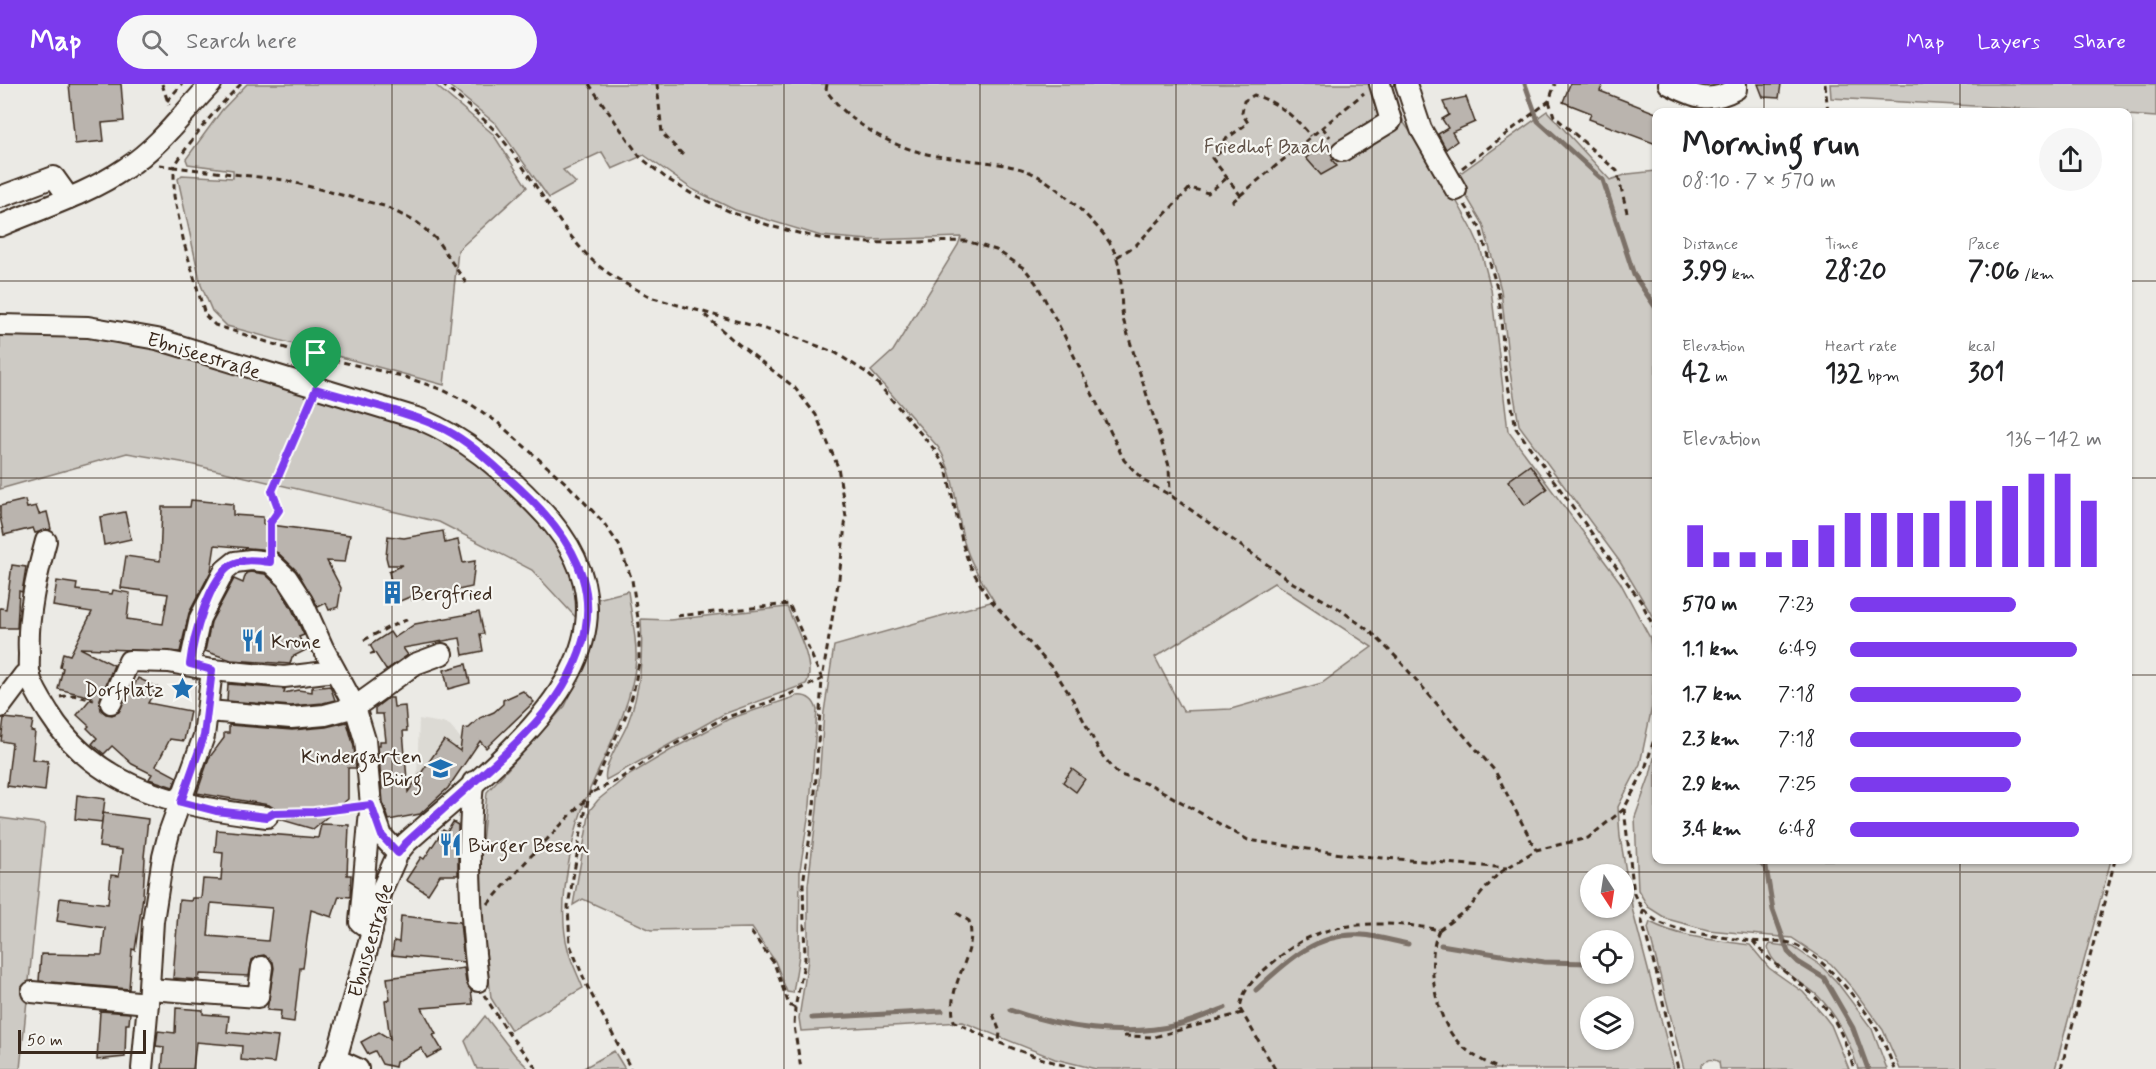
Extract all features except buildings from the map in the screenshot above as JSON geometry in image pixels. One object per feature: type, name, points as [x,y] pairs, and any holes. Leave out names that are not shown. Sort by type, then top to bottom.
[{"type":"street","points":[[0,226],[69,198],[126,168],[179,121],[211,84]]},
{"type":"street","points":[[1406,84],[1421,129],[1452,184]]},
{"type":"street","points":[[1669,84],[1692,96],[1711,98],[1736,89],[1736,84]]},
{"type":"street","points":[[1342,151],[1391,122],[1373,87]]},
{"type":"street","points":[[0,197],[54,177],[69,198]]},
{"type":"street","name":"Ebniseestraße","points":[[0,325],[88,327],[134,334],[420,419],[446,430],[471,446],[522,490],[553,521],[573,552],[585,582],[588,610],[586,633],[574,667],[557,696],[535,725],[406,843],[398,853],[378,898],[372,931],[333,1064]]},
{"type":"street","points":[[46,542],[31,605],[28,642],[30,675],[40,699],[59,730],[78,751],[105,772],[136,787],[216,811],[267,817]]},
{"type":"street","points":[[190,664],[200,618],[225,570],[235,562],[251,560],[270,562],[287,578],[302,601],[335,672],[355,707],[365,740],[371,805],[360,922],[372,931]]},
{"type":"street","points":[[208,711],[291,718],[325,715],[355,707],[415,664],[442,654]]},
{"type":"street","points":[[111,704],[129,661],[190,664],[212,670],[284,677],[335,672]]},
{"type":"street","points":[[142,1069],[153,921],[163,857],[204,736],[212,670]]},
{"type":"street","points":[[0,707],[24,675],[30,675]]},
{"type":"street","points":[[473,782],[469,825],[469,876],[478,981]]},
{"type":"street","points":[[371,805],[382,836],[398,853]]},
{"type":"street","points":[[32,992],[258,997],[262,967]]},
{"type":"street","points":[[333,1064],[358,1069]]},
{"type":"path","points":[[162,84],[167,101],[182,84]]},
{"type":"path","points":[[241,84],[220,104],[193,136],[174,167],[174,195],[180,224],[205,315],[215,326],[295,351],[402,376]]},
{"type":"path","points":[[442,84],[497,133],[575,241],[592,260],[631,287],[653,297],[797,338],[836,353],[867,373],[880,386],[934,449],[946,468],[969,564],[987,596],[1054,670],[1073,700],[1101,754],[1118,774],[1153,786],[1248,840],[1348,855],[1507,868]]},
{"type":"path","points":[[589,84],[640,157],[666,178],[692,194],[733,213],[774,227],[823,239],[871,243],[966,241],[996,250],[1025,269],[1036,284],[1064,335],[1124,460],[1144,482],[1170,495],[1284,577],[1338,608],[1372,633],[1398,659],[1495,771],[1536,850]]},
{"type":"path","points":[[657,84],[662,133],[684,156]]},
{"type":"path","points":[[827,84],[826,90],[847,115],[891,141],[935,156],[996,164],[1028,172],[1051,185],[1100,228],[1117,257],[1123,319],[1169,466],[1170,495]]},
{"type":"path","points":[[1555,84],[1549,101],[1452,184],[1480,228],[1498,295],[1505,369],[1516,428],[1642,603],[1652,627]]},
{"type":"path","points":[[1825,84],[1828,108]]},
{"type":"path","points":[[1233,202],[1373,87]]},
{"type":"path","points":[[1241,196],[1212,158],[1223,150],[1219,144],[1248,123],[1242,113],[1241,106],[1244,101],[1254,95],[1262,98],[1293,115],[1311,136]]},
{"type":"path","points":[[1549,101],[1554,116],[1617,171],[1627,212]]},
{"type":"path","points":[[147,151],[152,164],[284,180],[384,206],[418,224],[436,239],[466,283]]},
{"type":"path","points":[[1117,257],[1136,244],[1190,188],[1208,193],[1227,177]]},
{"type":"path","points":[[704,313],[732,339],[794,387],[816,415],[838,467],[846,517],[839,578],[822,679],[814,808],[803,884],[805,959],[795,1008],[794,1026],[801,1069]]},
{"type":"path","points":[[270,562],[270,523],[279,510],[272,491],[320,375],[326,377],[331,359]]},
{"type":"path","points":[[677,616],[789,604],[822,679]]},
{"type":"path","points":[[364,640],[409,619]]},
{"type":"path","points":[[472,917],[490,903],[590,794],[618,780],[655,755],[722,718],[786,696],[822,679]]},
{"type":"path","points":[[40,699],[73,696],[111,704]]},
{"type":"path","points":[[1500,1069],[1464,1049],[1447,1027],[1439,1007],[1433,977],[1434,941],[1439,930],[1468,908],[1497,875],[1507,868],[1536,850],[1588,838],[1624,809],[1645,769],[1652,746]]},
{"type":"path","points":[[267,817],[274,813],[314,812],[371,805]]},
{"type":"path","points":[[1624,809],[1634,894],[1653,919],[1671,927],[1753,941],[1792,944],[1822,962],[1878,1032],[1895,1069]]},
{"type":"path","points":[[2061,1069],[2114,864]]},
{"type":"path","points":[[1644,909],[1641,918],[1657,975],[1678,1069]]},
{"type":"path","points":[[957,914],[969,921],[972,930],[971,942],[954,988],[952,1013],[954,1021],[999,1042],[1056,1064],[1078,1069]]},
{"type":"path","points":[[1275,1069],[1240,1009],[1248,987],[1282,955],[1310,937],[1327,930],[1382,924],[1415,925],[1439,930]]},
{"type":"path","points":[[751,932],[774,963],[789,1005],[795,1008]]},
{"type":"path","points":[[1753,941],[1763,955],[1818,1000],[1834,1019],[1854,1069]]},
{"type":"path","points":[[478,981],[487,1001],[508,1034],[537,1069]]},
{"type":"path","points":[[1124,1036],[1154,1037],[1242,1013]]},
{"type":"path","points":[[993,1014],[1000,1032],[999,1042]]},
{"type":"shaded area","name":"Kindergarten Bürg","points":[[419,719],[448,724],[473,752],[438,803],[418,788]]},
{"type":"green space","points":[[247,84],[434,84],[493,134],[527,187],[458,250],[444,385],[227,326],[212,311],[201,285],[178,179],[182,175],[233,178],[233,170],[188,164],[186,159],[222,110]]},
{"type":"green space","name":"Friedhof Baach","points":[[447,84],[1391,84],[1404,123],[1447,184],[1480,247],[1491,289],[1508,431],[1620,582],[1650,638],[1652,707],[1640,764],[1618,807],[1625,864],[1580,864],[1580,918],[1634,918],[1634,916],[1674,1069],[1096,1069],[1055,1059],[963,1022],[801,1031],[799,1018],[808,960],[808,885],[817,810],[824,712],[834,646],[994,601],[977,573],[964,542],[952,481],[944,458],[938,447],[871,371],[893,351],[961,237],[870,240],[821,236],[735,210],[692,189],[644,155],[612,169],[602,152],[563,170],[576,183],[549,198],[496,124]],"holes":[[[1274,583],[1372,647],[1322,683],[1231,709],[1183,711],[1155,657]]]},
{"type":"green space","points":[[1830,84],[2156,84],[2156,117],[2132,115],[2132,108],[2010,108],[1831,98]]},
{"type":"green space","points":[[1547,111],[1610,180],[1628,174],[1652,171],[1652,617],[1620,562],[1519,425],[1509,366],[1501,290],[1483,224],[1455,177]]},
{"type":"green space","points":[[0,331],[90,334],[181,354],[437,434],[482,465],[553,539],[574,580],[581,623],[532,570],[439,522],[181,462],[127,453],[0,489]]},
{"type":"green space","points":[[628,591],[636,642],[631,690],[587,797],[574,840],[565,886],[565,930],[569,954],[583,988],[511,1030],[491,998],[482,913],[481,853],[487,792],[565,706],[592,649],[597,599]]},
{"type":"green space","points":[[787,607],[807,657],[809,677],[806,684],[724,714],[606,780],[607,768],[632,712],[638,686],[642,646],[641,619],[670,620]]},
{"type":"green space","points":[[797,696],[810,699],[817,710],[810,805],[800,870],[799,955],[793,993],[787,992],[775,961],[752,928],[651,930],[583,899],[573,905],[590,810],[598,800],[626,777],[729,719]]},
{"type":"green space","points":[[1652,767],[1652,864],[2110,864],[2055,1069],[1900,1069],[1883,1030],[1853,989],[1831,964],[1792,938],[1708,930],[1667,919],[1648,907],[1638,890],[1635,817]]},
{"type":"green space","points":[[0,818],[45,824],[20,1069],[0,1069]]},
{"type":"green space","points":[[1650,922],[1686,935],[1750,945],[1769,968],[1803,992],[1824,1016],[1831,1025],[1849,1069],[1720,1069],[1719,1062],[1712,1059],[1701,1065],[1701,1069],[1684,1069],[1648,928]]},
{"type":"green space","points":[[1770,944],[1793,947],[1820,965],[1836,981],[1872,1029],[1887,1069],[1858,1069],[1847,1039],[1832,1012],[1818,996],[1775,962],[1768,948]]},
{"type":"green space","points":[[485,1016],[515,1055],[529,1069],[477,1069],[465,1041]]},
{"type":"green space","points":[[614,1051],[625,1069],[582,1069]]},
{"type":"waterway","points":[[1525,84],[1538,121],[1603,180],[1634,275],[1652,302]]},
{"type":"waterway","points":[[1761,864],[1766,867],[1773,910],[1788,952],[1798,962],[1824,978],[1853,1028],[1868,1069]]},
{"type":"waterway","points":[[1256,990],[1303,951],[1331,938],[1362,935],[1408,944]]},
{"type":"waterway","points":[[1441,945],[1544,962],[1580,963]]},
{"type":"waterway","points":[[1010,1010],[1071,1026],[1136,1031],[1177,1025],[1225,1008]]},
{"type":"waterway","points":[[812,1018],[942,1011]]},
{"type":"place","name":"Bergfried","points":[[393,593]]},
{"type":"place","name":"Krone","points":[[253,641]]},
{"type":"place","name":"Dorfplatz","points":[[182,689]]},
{"type":"place","name":"Kindergarten Bürg","points":[[440,768]]},
{"type":"place","name":"Bürger Besen","points":[[450,845]]},
{"type":"route","points":[[316,389],[420,419],[446,430],[471,446],[522,490],[553,521],[573,552],[585,582],[588,610],[586,633],[574,667],[557,696],[535,725],[406,843],[398,853],[382,836],[371,805],[314,812],[274,813],[267,817],[216,811],[181,802],[204,736],[208,711],[212,670],[190,664],[200,618],[225,570],[235,562],[251,560],[270,562],[270,523],[279,510],[272,491],[295,433],[316,389]]}]
